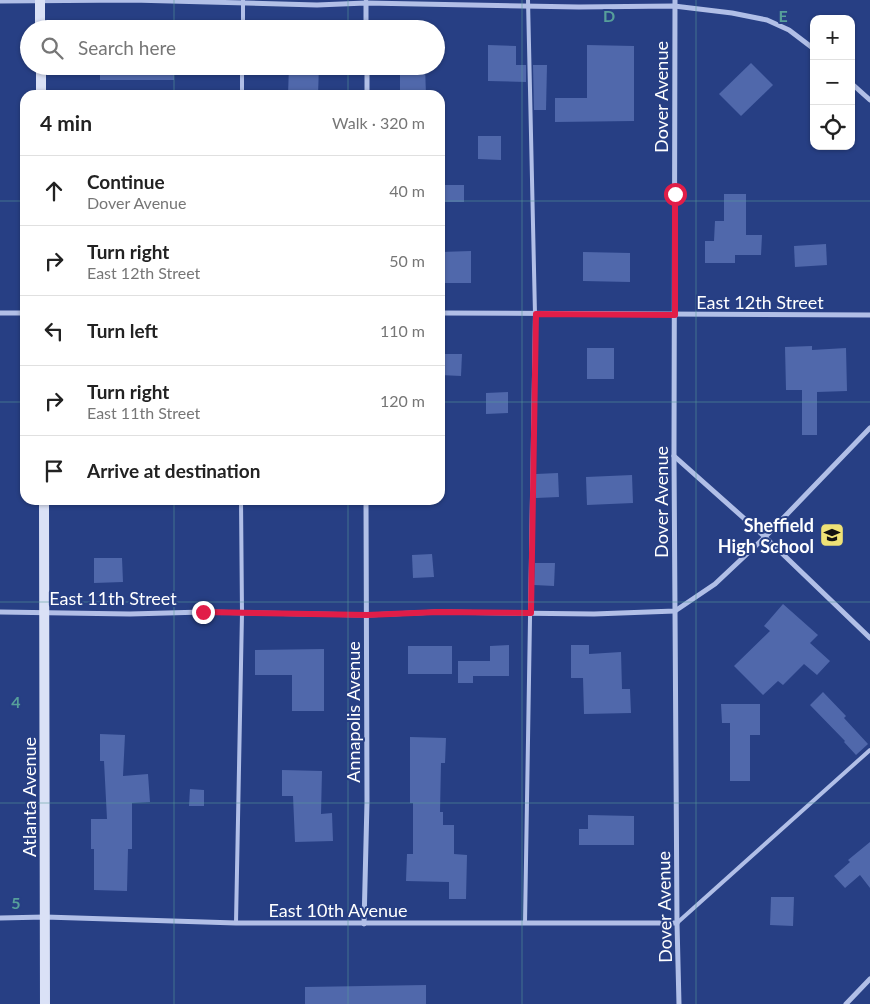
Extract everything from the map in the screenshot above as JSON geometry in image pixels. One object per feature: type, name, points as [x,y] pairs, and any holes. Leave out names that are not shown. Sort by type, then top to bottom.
[{"type":"street","points":[[0,1],[132,0],[317,5],[366,2],[528,7],[674,6],[732,13],[767,20],[789,30],[810,46]]},
{"type":"street","name":"Dover Avenue","points":[[675,0],[674,456],[679,1004]]},
{"type":"street","points":[[40,1],[40,20]]},
{"type":"street","points":[[366,2],[366,20]]},
{"type":"street","points":[[41,75],[41,90]]},
{"type":"street","points":[[367,75],[367,90]]},
{"type":"street","points":[[855,87],[870,100]]},
{"type":"street","points":[[0,313],[20,312]]},
{"type":"street","name":"East 12th Street","points":[[445,313],[870,315]]},
{"type":"street","points":[[675,611],[715,584],[765,537],[870,428]]},
{"type":"street","points":[[674,456],[765,537],[870,638]]},
{"type":"street","name":"Atlanta Avenue","points":[[44,505],[45,1004]]},
{"type":"street","name":"Annapolis Avenue","points":[[364,924],[367,802],[366,505]]},
{"type":"street","name":"East 11th Street","points":[[0,612],[367,615],[438,612],[594,614],[675,611]]},
{"type":"street","name":"East 10th Avenue","points":[[0,918],[45,917],[236,924],[677,923]]},
{"type":"street","points":[[846,1004],[870,979]]},
{"type":"lane","points":[[525,923],[536,314],[528,0]]},
{"type":"lane","points":[[243,2],[243,20]]},
{"type":"lane","points":[[242,75],[242,90]]},
{"type":"lane","points":[[236,924],[242,613],[241,505]]},
{"type":"lane","points":[[677,923],[870,750]]},
{"type":"building","points":[[488,45],[516,46],[516,65],[526,65],[526,82],[488,81]]},
{"type":"building","points":[[587,45],[634,46],[634,121],[555,122],[555,98],[587,98]]},
{"type":"building","points":[[751,63],[773,85],[741,116],[719,94]]},
{"type":"building","points":[[533,65],[547,65],[546,110],[534,110]]},
{"type":"building","points":[[100,75],[174,75],[174,80],[100,80]]},
{"type":"building","points":[[289,75],[319,75],[318,90],[288,90]]},
{"type":"building","points":[[400,75],[425,75],[426,90],[400,90]]},
{"type":"building","points":[[478,136],[501,136],[501,160],[478,159]]},
{"type":"building","points":[[445,185],[464,185],[464,202],[445,202]]},
{"type":"building","points":[[724,194],[746,194],[746,235],[762,235],[761,255],[735,255],[735,263],[705,263],[705,241],[714,241],[715,221],[724,221]]},
{"type":"building","points":[[826,244],[827,265],[795,267],[794,246]]},
{"type":"building","points":[[471,251],[471,283],[445,283],[445,252]]},
{"type":"building","points":[[583,252],[630,253],[630,282],[583,281]]},
{"type":"building","points":[[812,346],[812,350],[846,348],[847,391],[817,392],[817,435],[802,435],[802,390],[786,390],[785,347]]},
{"type":"building","points":[[587,348],[614,348],[614,379],[587,379]]},
{"type":"building","points":[[445,354],[462,354],[461,376],[445,375]]},
{"type":"building","points":[[508,392],[508,413],[486,414],[486,393]]},
{"type":"building","points":[[558,473],[559,497],[536,498],[536,474]]},
{"type":"building","points":[[632,475],[633,503],[587,505],[586,477]]},
{"type":"building","points":[[432,554],[434,577],[413,578],[412,555]]},
{"type":"building","points":[[94,558],[122,558],[123,582],[94,583]]},
{"type":"building","points":[[535,563],[555,563],[554,586],[534,585]]},
{"type":"building","points":[[783,604],[818,635],[810,643],[830,661],[817,675],[804,664],[783,685],[778,681],[763,695],[734,666],[770,631],[764,626]]},
{"type":"building","points":[[509,645],[509,676],[473,676],[473,683],[458,683],[458,661],[490,661],[490,646]]},
{"type":"building","points":[[571,645],[589,645],[589,654],[621,652],[622,689],[630,689],[631,713],[584,714],[583,678],[571,678]]},
{"type":"building","points":[[408,646],[452,646],[452,674],[408,674]]},
{"type":"building","points":[[324,649],[324,711],[292,711],[292,675],[255,675],[255,650]]},
{"type":"building","points":[[823,692],[846,716],[844,718],[868,744],[856,755],[810,705]]},
{"type":"building","points":[[721,704],[760,704],[760,735],[750,735],[750,781],[730,781],[730,723],[722,723]]},
{"type":"building","points":[[100,734],[125,735],[123,776],[148,774],[150,802],[132,803],[132,849],[128,849],[127,891],[94,890],[94,849],[91,849],[91,819],[107,819],[104,761],[100,761]]},
{"type":"building","points":[[410,737],[446,738],[445,763],[441,763],[440,812],[443,812],[443,825],[454,825],[454,854],[467,855],[466,899],[449,899],[449,882],[406,881],[407,854],[413,854],[413,803],[410,803]]},
{"type":"building","points":[[282,770],[322,771],[321,814],[332,813],[333,841],[295,842],[293,796],[282,796]]},
{"type":"building","points":[[190,789],[204,790],[204,806],[189,806]]},
{"type":"building","points":[[588,815],[634,816],[634,845],[579,845],[579,829],[588,829]]},
{"type":"building","points":[[870,842],[870,888],[860,875],[845,888],[834,876],[850,862],[848,860]]},
{"type":"building","points":[[771,897],[794,897],[793,926],[770,925]]},
{"type":"building","points":[[426,985],[426,1004],[305,1004],[305,987]]},
{"type":"place","name":"Sheffield High School","points":[[832,535]]},
{"type":"route","points":[[203,612],[367,615],[438,612],[531,613],[536,314],[675,315],[675,194]]}]
